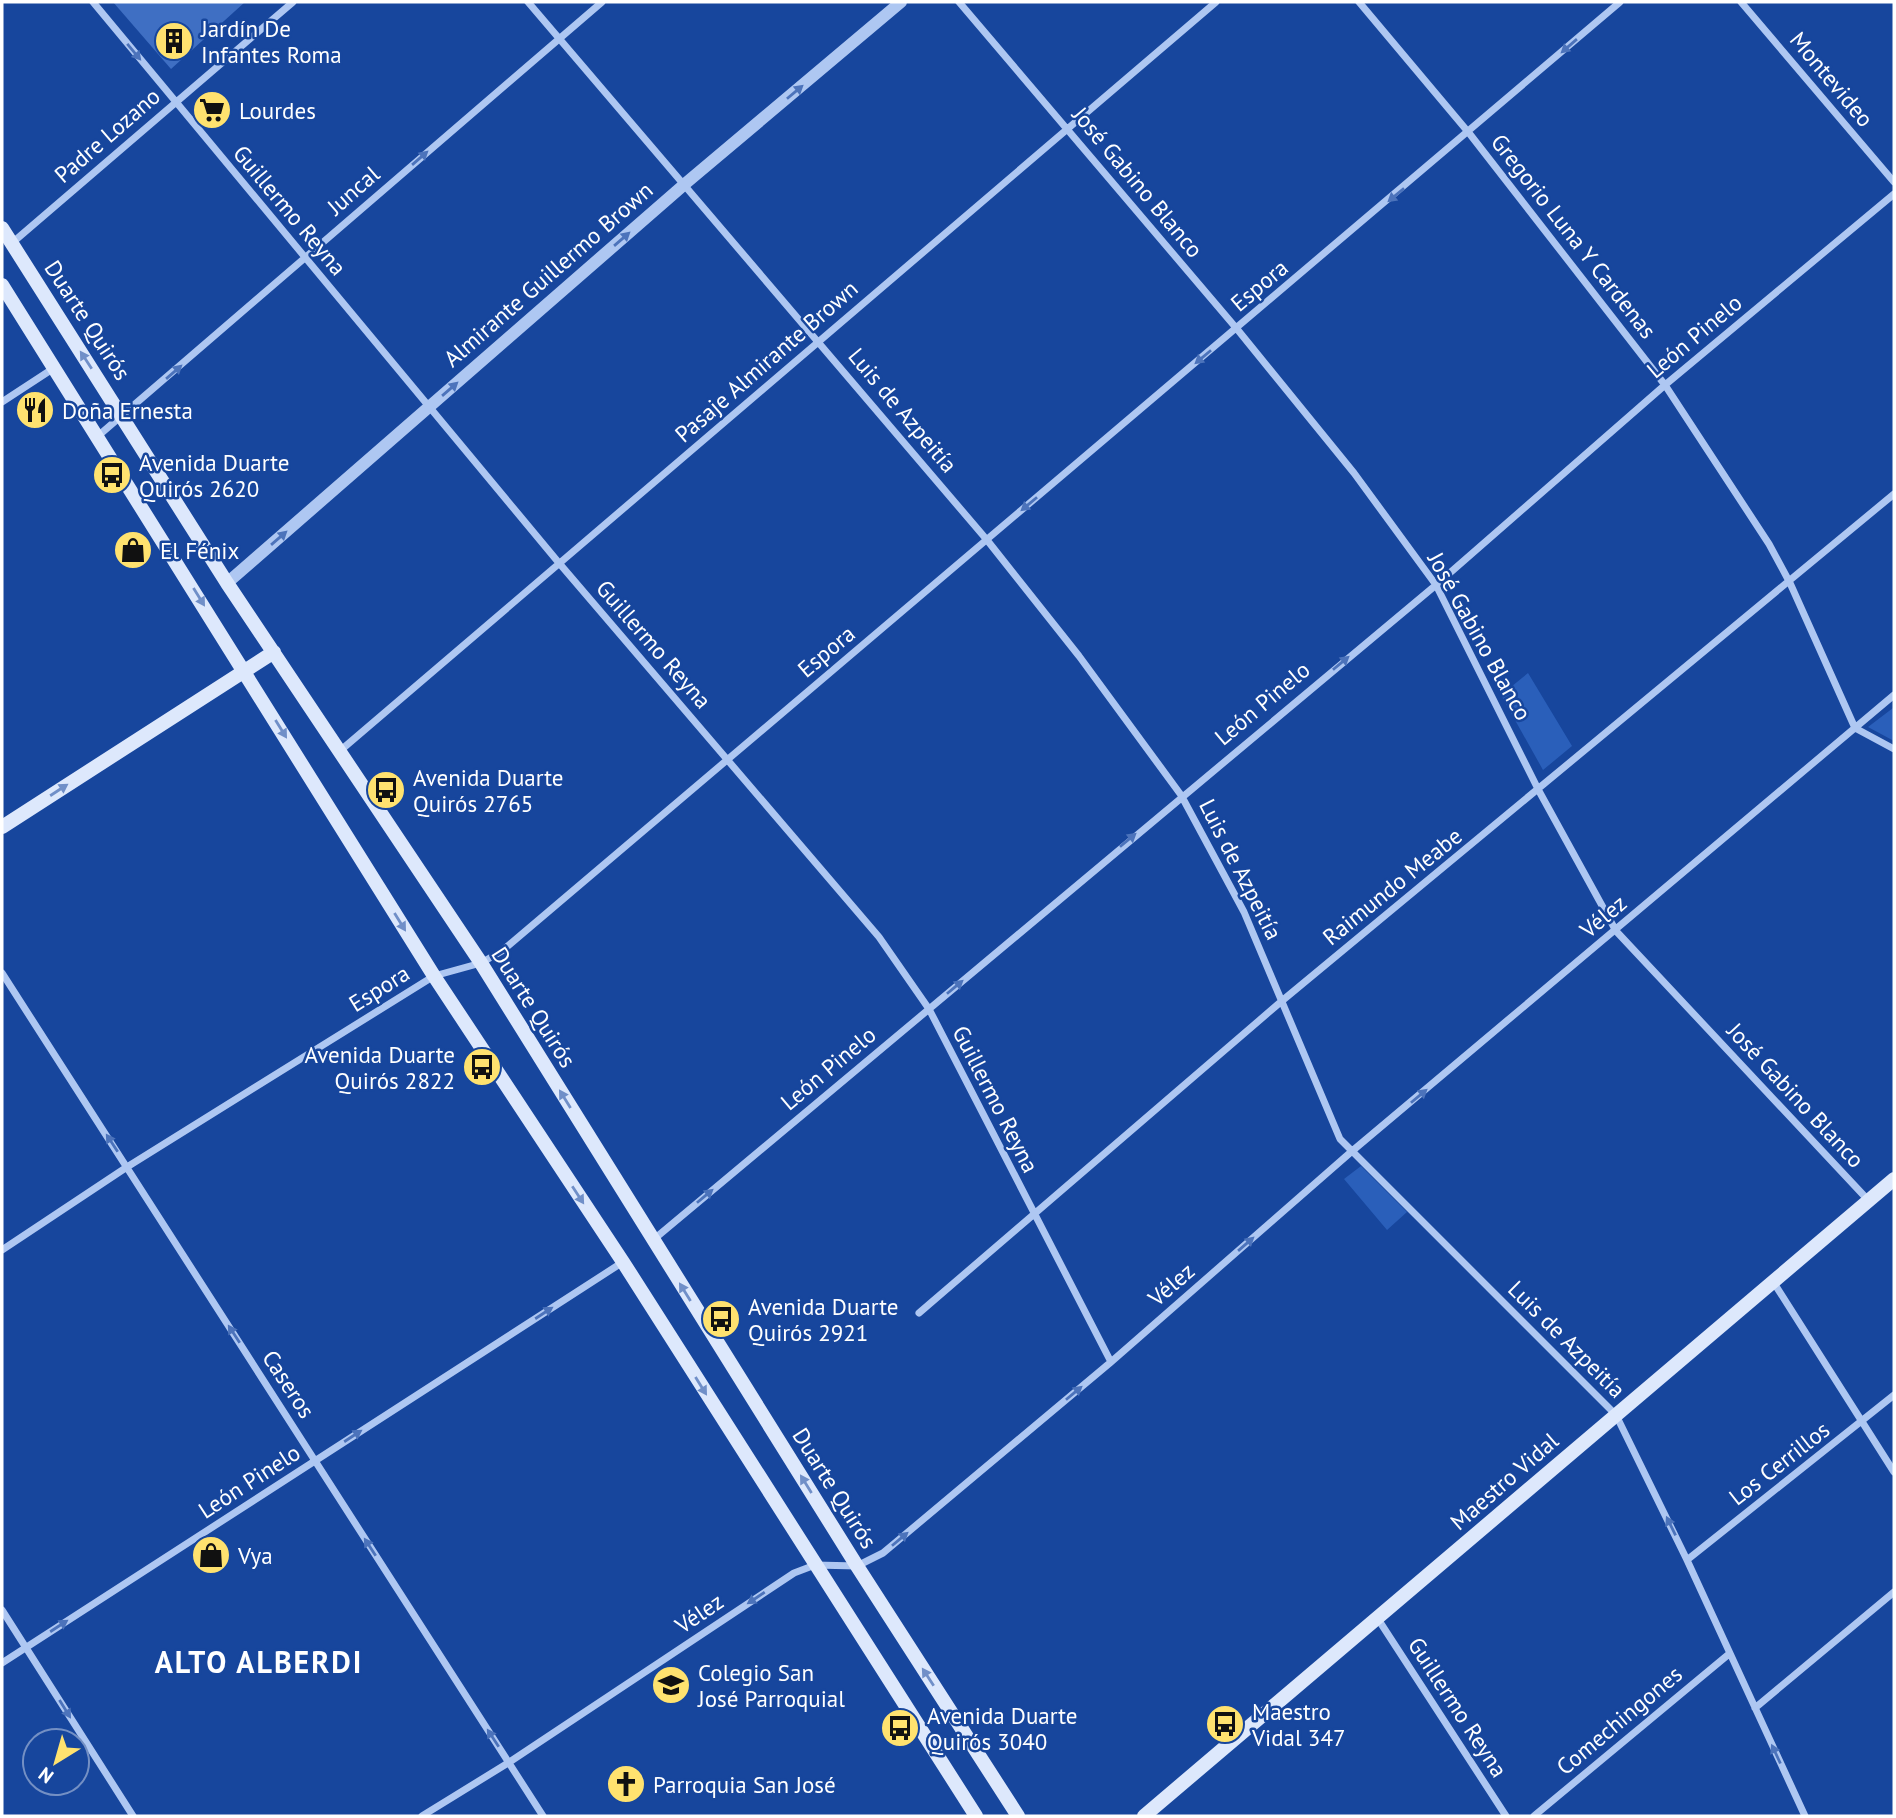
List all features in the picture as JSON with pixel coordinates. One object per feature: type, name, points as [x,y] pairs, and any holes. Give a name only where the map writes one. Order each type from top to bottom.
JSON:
[{"type":"main road","name":"Duarte Quirós","points":[[2,229],[227,583],[481,963],[857,1566],[1018,1816]]},
{"type":"main road","points":[[2,285],[434,976],[623,1262],[976,1816]]},
{"type":"main road","points":[[2,827],[274,652]]},
{"type":"main road","name":"Maestro Vidal","points":[[1144,1816],[1894,1179]]},
{"type":"street","name":"Guillermo Reyna","points":[[93,2],[559,563],[850,900],[929,1009],[1111,1363]]},
{"type":"street","name":"Padre Lozano","points":[[11,244],[293,2]]},
{"type":"street","name":"Luis de Azpeitía","points":[[528,2],[686,183],[987,540],[1079,656],[1181,795],[1244,912],[1335,1130],[1351,1152],[1616,1415],[1687,1560],[1805,1816]]},
{"type":"street","name":"Juncal","points":[[98,436],[602,2]]},
{"type":"street","name":"Almirante Guillermo Brown","points":[[227,583],[686,183],[901,2]]},
{"type":"street","name":"José Gabino Blanco","points":[[959,2],[1237,328],[1354,473],[1436,585],[1539,791],[1616,931],[1869,1201]]},
{"type":"street","name":"Pasaje Almirante Brown","points":[[341,750],[1216,2]]},
{"type":"street","name":"Gregorio Luna Y Cardenas","points":[[1359,2],[1469,133],[1665,385],[1751,515],[1790,583],[1855,728]]},
{"type":"street","name":"Espora","points":[[2,1250],[127,1167],[434,976],[481,963],[502,951],[1469,133],[1620,2]]},
{"type":"street","name":"Montevideo","points":[[1741,2],[1894,182]]},
{"type":"street","name":"León Pinelo","points":[[653,1240],[1181,795],[1436,585],[1665,385],[1894,194]]},
{"type":"street","points":[[2,402],[54,367]]},
{"type":"street","name":"Raimundo Meabe","points":[[919,1312],[1283,1000],[1539,791],[1894,494]]},
{"type":"street","name":"Vélez","points":[[422,1816],[509,1763],[794,1573],[815,1565],[857,1566],[883,1553],[1111,1363],[1351,1152],[1894,695]]},
{"type":"street","points":[[1855,728],[1894,750]]},
{"type":"street","name":"Caseros","points":[[2,973],[543,1816]]},
{"type":"street","name":"León Pinelo","points":[[2,1663],[623,1262]]},
{"type":"street","points":[[1774,1283],[1894,1472]]},
{"type":"street","name":"Los Cerrillos","points":[[1687,1560],[1894,1395]]},
{"type":"street","points":[[1755,1708],[1894,1592]]},
{"type":"street","points":[[2,1610],[133,1816]]},
{"type":"street","name":"Guillermo Reyna","points":[[1378,1619],[1506,1816]]},
{"type":"street","name":"Comechingones","points":[[1534,1816],[1729,1654]]},
{"type":"shaded area","points":[[1528,673],[1572,746],[1543,770],[1501,695]]},
{"type":"shaded area","points":[[1893,708],[1894,710],[1894,741],[1868,727]]},
{"type":"shaded area","points":[[1361,1166],[1407,1212],[1387,1230],[1344,1179]]},
{"type":"building","name":"Jardín De Infantes Roma","points":[[113,2],[245,2],[171,69]]},
{"type":"place","name":"Jardín De Infantes Roma","points":[[174,41]]},
{"type":"place","name":"Lourdes","points":[[212,110]]},
{"type":"place","name":"Doña Ernesta","points":[[35,410]]},
{"type":"place","name":"Avenida Duarte Quirós 2620","points":[[112,475]]},
{"type":"place","name":"El Fénix","points":[[133,550]]},
{"type":"place","name":"Avenida Duarte Quirós 2765","points":[[386,790]]},
{"type":"place","name":"Avenida Duarte Quirós 2822","points":[[482,1067]]},
{"type":"place","name":"Avenida Duarte Quirós 2921","points":[[721,1319]]},
{"type":"place","name":"Vya","points":[[211,1555]]},
{"type":"place","name":"Colegio San José Parroquial","points":[[671,1685]]},
{"type":"place","name":"Maestro Vidal 347","points":[[1225,1724]]},
{"type":"place","name":"Avenida Duarte Quirós 3040","points":[[900,1728]]},
{"type":"place","name":"Parroquia San José","points":[[626,1784]]},
{"type":"district","name":"ALTO ALBERDI","points":[[259,1661]]}]
